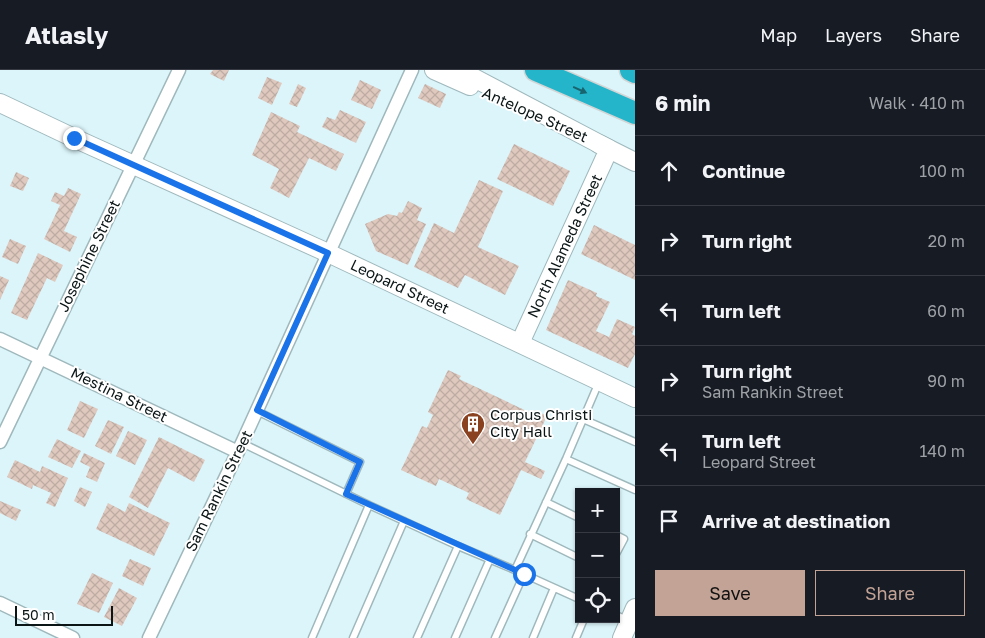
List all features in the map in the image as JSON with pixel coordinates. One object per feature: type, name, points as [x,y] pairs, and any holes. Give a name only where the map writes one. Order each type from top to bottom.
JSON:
[{"type":"highway","points":[[536,70],[635,113]]},
{"type":"highway","points":[[631,70],[635,72]]},
{"type":"main road","name":"Antelope Street","points":[[434,70],[635,162]]},
{"type":"main road","points":[[459,70],[609,149]]},
{"type":"main road","name":"Leopard Street","points":[[0,102],[74,138],[328,253],[635,398]]},
{"type":"main road","name":"North Alameda Street","points":[[520,343],[609,149]]},
{"type":"street","name":"Josephine Street","points":[[0,442],[179,70]]},
{"type":"street","name":"Sam Rankin Street","points":[[149,638],[240,448],[412,70]]},
{"type":"street","name":"Mestina Street","points":[[0,339],[240,448]]},
{"type":"street","points":[[0,604],[73,638]]},
{"type":"lane","points":[[515,570],[566,459],[599,381]]},
{"type":"lane","points":[[257,410],[360,462],[346,494]]},
{"type":"lane","points":[[583,419],[635,442]]},
{"type":"lane","points":[[240,448],[575,597]]},
{"type":"lane","points":[[566,459],[635,490]]},
{"type":"lane","points":[[546,502],[575,516]]},
{"type":"lane","points":[[312,638],[369,505]]},
{"type":"lane","points":[[353,638],[404,521]]},
{"type":"lane","points":[[530,534],[575,556]]},
{"type":"lane","points":[[620,537],[624,539],[620,546]]},
{"type":"lane","points":[[417,638],[458,546]]},
{"type":"lane","points":[[455,638],[490,559]]},
{"type":"lane","points":[[495,638],[524,574]]},
{"type":"lane","points":[[533,638],[554,588]]},
{"type":"lane","points":[[576,638],[582,623]]},
{"type":"building","points":[[213,70],[229,70],[224,81],[210,74]]},
{"type":"building","points":[[267,77],[282,83],[272,105],[258,98]]},
{"type":"building","points":[[360,80],[381,90],[372,109],[351,100]]},
{"type":"building","points":[[298,84],[306,88],[297,107],[289,104]]},
{"type":"building","points":[[425,84],[446,94],[440,108],[418,98]]},
{"type":"building","points":[[340,110],[366,122],[356,143],[322,127],[327,117],[335,120]]},
{"type":"building","points":[[271,112],[300,126],[297,132],[344,154],[336,171],[309,158],[289,198],[270,188],[279,169],[252,155]]},
{"type":"building","points":[[514,144],[570,171],[553,206],[497,179]]},
{"type":"building","points":[[16,172],[29,178],[23,191],[10,186]]},
{"type":"building","points":[[479,180],[503,191],[478,247],[519,266],[505,295],[465,275],[458,288],[414,267],[434,223],[454,233]]},
{"type":"building","points":[[68,188],[81,194],[64,231],[77,237],[70,252],[44,239],[60,205],[51,201],[55,192],[64,196]]},
{"type":"building","points":[[408,201],[422,208],[417,220],[426,224],[408,265],[376,251],[365,224],[388,214],[397,216],[399,212],[402,213]]},
{"type":"building","points":[[594,225],[635,245],[635,280],[581,254]]},
{"type":"building","points":[[10,239],[26,246],[18,264],[2,257]]},
{"type":"building","points":[[38,253],[63,265],[55,282],[47,278],[27,320],[11,313]]},
{"type":"building","points":[[0,276],[9,280],[0,300]]},
{"type":"building","points":[[568,280],[597,293],[596,296],[610,302],[596,331],[609,337],[617,319],[635,327],[632,334],[635,336],[635,354],[628,368],[546,330]]},
{"type":"building","name":"Corpus Christi City Hall","points":[[448,370],[461,376],[459,379],[533,414],[535,410],[547,416],[525,462],[545,471],[541,479],[521,470],[500,515],[466,499],[469,493],[439,479],[436,486],[401,470],[422,426],[427,428],[433,415],[428,412]]},
{"type":"building","points":[[80,401],[98,409],[84,438],[67,430]]},
{"type":"building","points":[[108,420],[124,427],[111,454],[95,446]]},
{"type":"building","points":[[128,431],[147,440],[135,465],[116,456]]},
{"type":"building","points":[[159,437],[205,460],[194,482],[168,468],[148,508],[129,497]]},
{"type":"building","points":[[57,439],[81,451],[72,468],[48,457]]},
{"type":"building","points":[[84,453],[105,463],[97,482],[86,477],[90,467],[80,462]]},
{"type":"building","points":[[15,460],[40,472],[42,466],[68,478],[55,507],[46,503],[51,493],[33,485],[32,489],[7,477]]},
{"type":"building","points":[[80,487],[92,492],[85,507],[74,501]]},
{"type":"building","points":[[0,501],[21,510],[16,521],[0,513]]},
{"type":"building","points":[[108,503],[125,512],[129,503],[170,523],[154,556],[96,529]]},
{"type":"building","points":[[130,559],[151,568],[143,586],[122,576]]},
{"type":"building","points":[[92,573],[113,583],[99,613],[77,604]]},
{"type":"building","points":[[119,588],[137,598],[122,626],[104,617]]},
{"type":"place","name":"Corpus Christi City Hall","points":[[473,445]]},
{"type":"route","points":[[74,138],[328,253],[257,410],[360,462],[346,494],[458,546],[524,574]]}]
